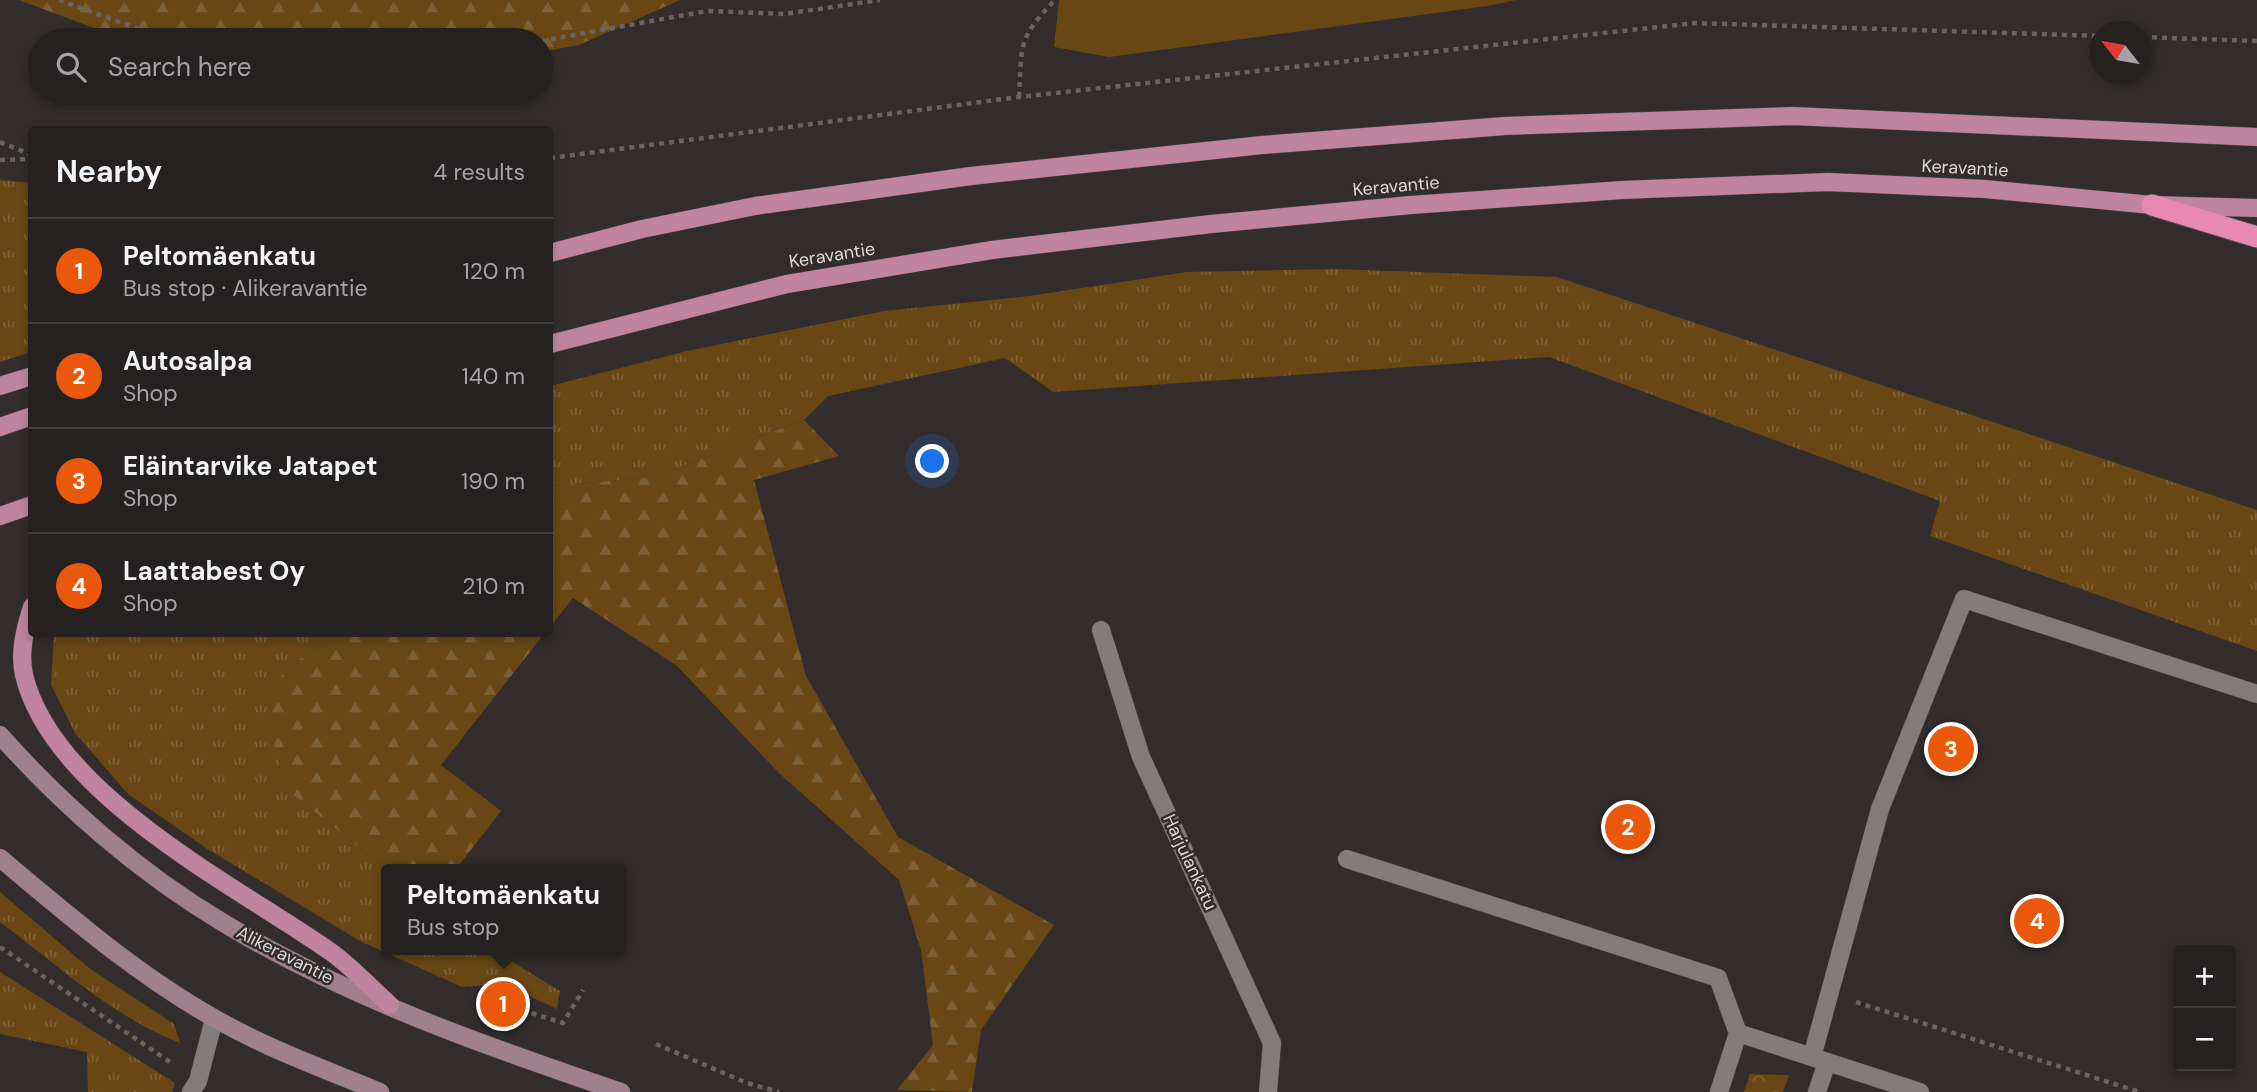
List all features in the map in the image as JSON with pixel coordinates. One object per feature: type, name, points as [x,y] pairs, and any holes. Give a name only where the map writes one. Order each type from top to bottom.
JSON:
[{"type":"highway","points":[[2152,205],[2257,237]]},
{"type":"main road","points":[[553,253],[642,229],[755,206],[971,176],[1262,145],[1505,125],[1793,116],[2257,137]]},
{"type":"main road","name":"Keravantie","points":[[553,343],[787,284],[992,250],[1211,224],[1411,205],[1622,190],[1828,182],[1985,189],[2152,205],[2257,208]]},
{"type":"main road","points":[[0,386],[28,377]]},
{"type":"main road","points":[[0,427],[28,417]]},
{"type":"main road","points":[[0,516],[28,506]]},
{"type":"main road","points":[[28,625],[22,652],[24,676],[39,711],[58,742],[83,770],[153,834],[194,865],[333,953],[390,1005]]},
{"type":"street","points":[[1817,1092],[1829,994],[1880,809],[1964,599],[2257,694]]},
{"type":"street","name":"Harjulankatu","points":[[1101,630],[1141,757],[1272,1043],[1268,1092]]},
{"type":"street","name":"Alikeravantie","points":[[0,735],[75,810],[140,865],[211,915],[318,973],[390,1005],[508,1054],[621,1092]]},
{"type":"street","points":[[0,858],[97,939],[214,1018],[298,1058],[380,1092]]},
{"type":"street","points":[[1347,859],[1718,978],[1738,1033],[1719,1092]]},
{"type":"street","points":[[194,1086],[214,1018]]},
{"type":"street","points":[[1738,1033],[1920,1092]]},
{"type":"path","points":[[59,0],[136,28]]},
{"type":"path","points":[[553,39],[707,11],[785,14],[880,0]]},
{"type":"path","points":[[1019,97],[1022,43],[1030,26],[1055,0]]},
{"type":"path","points":[[553,158],[1019,97],[1695,23],[2089,36]]},
{"type":"path","points":[[2152,37],[2257,41]]},
{"type":"path","points":[[0,142],[28,155]]},
{"type":"path","points":[[0,160],[28,157]]},
{"type":"path","points":[[0,947],[194,1086]]},
{"type":"path","points":[[503,1004],[563,1023],[583,990]]},
{"type":"path","points":[[1829,994],[2140,1092]]},
{"type":"path","points":[[656,1044],[747,1083],[779,1092]]},
{"type":"path","points":[[745,1092],[747,1083]]},
{"type":"green space","points":[[19,0],[680,0],[579,45],[553,50],[553,28],[94,28]]},
{"type":"green space","points":[[1059,0],[1516,0],[1109,57],[1054,47]]},
{"type":"green space","points":[[0,180],[28,183],[28,353],[0,362]]},
{"type":"green space","points":[[1335,269],[1557,277],[2257,510],[2257,651],[1930,536],[1940,501],[1549,357],[1053,392],[1005,358],[828,396],[804,420],[653,477],[553,486],[553,385],[687,351],[884,311],[1029,296],[1187,272]]},
{"type":"green space","points":[[804,420],[839,456],[754,480],[806,676],[898,837],[1054,925],[981,1030],[972,1092],[897,1090],[933,1045],[921,950],[899,880],[779,773],[676,665],[573,598],[553,623],[553,486],[653,477]]},
{"type":"green space","points":[[54,637],[329,637],[283,672],[291,793],[381,865],[381,950],[360,941],[209,850],[128,794],[75,733],[51,685]]},
{"type":"green space","points":[[329,637],[542,637],[441,765],[501,811],[460,864],[381,865],[291,793],[264,716],[283,672]]},
{"type":"green space","points":[[0,892],[89,968],[174,1024],[180,1043],[109,1005],[0,922]]},
{"type":"green space","points":[[391,955],[501,955],[560,991],[557,1009],[504,984],[462,987]]},
{"type":"green space","points":[[0,972],[175,1083],[172,1092],[88,1092],[87,1052],[0,1034]]},
{"type":"green space","points":[[1750,1074],[1789,1075],[1783,1092],[1744,1092]]},
{"type":"place","name":"Eläintarvike Jatapet","points":[[1951,749]]},
{"type":"place","name":"Autosalpa","points":[[1628,827]]},
{"type":"place","name":"Laattabest Oy","points":[[2037,921]]},
{"type":"place","name":"Peltomäenkatu","points":[[503,1004]]}]
